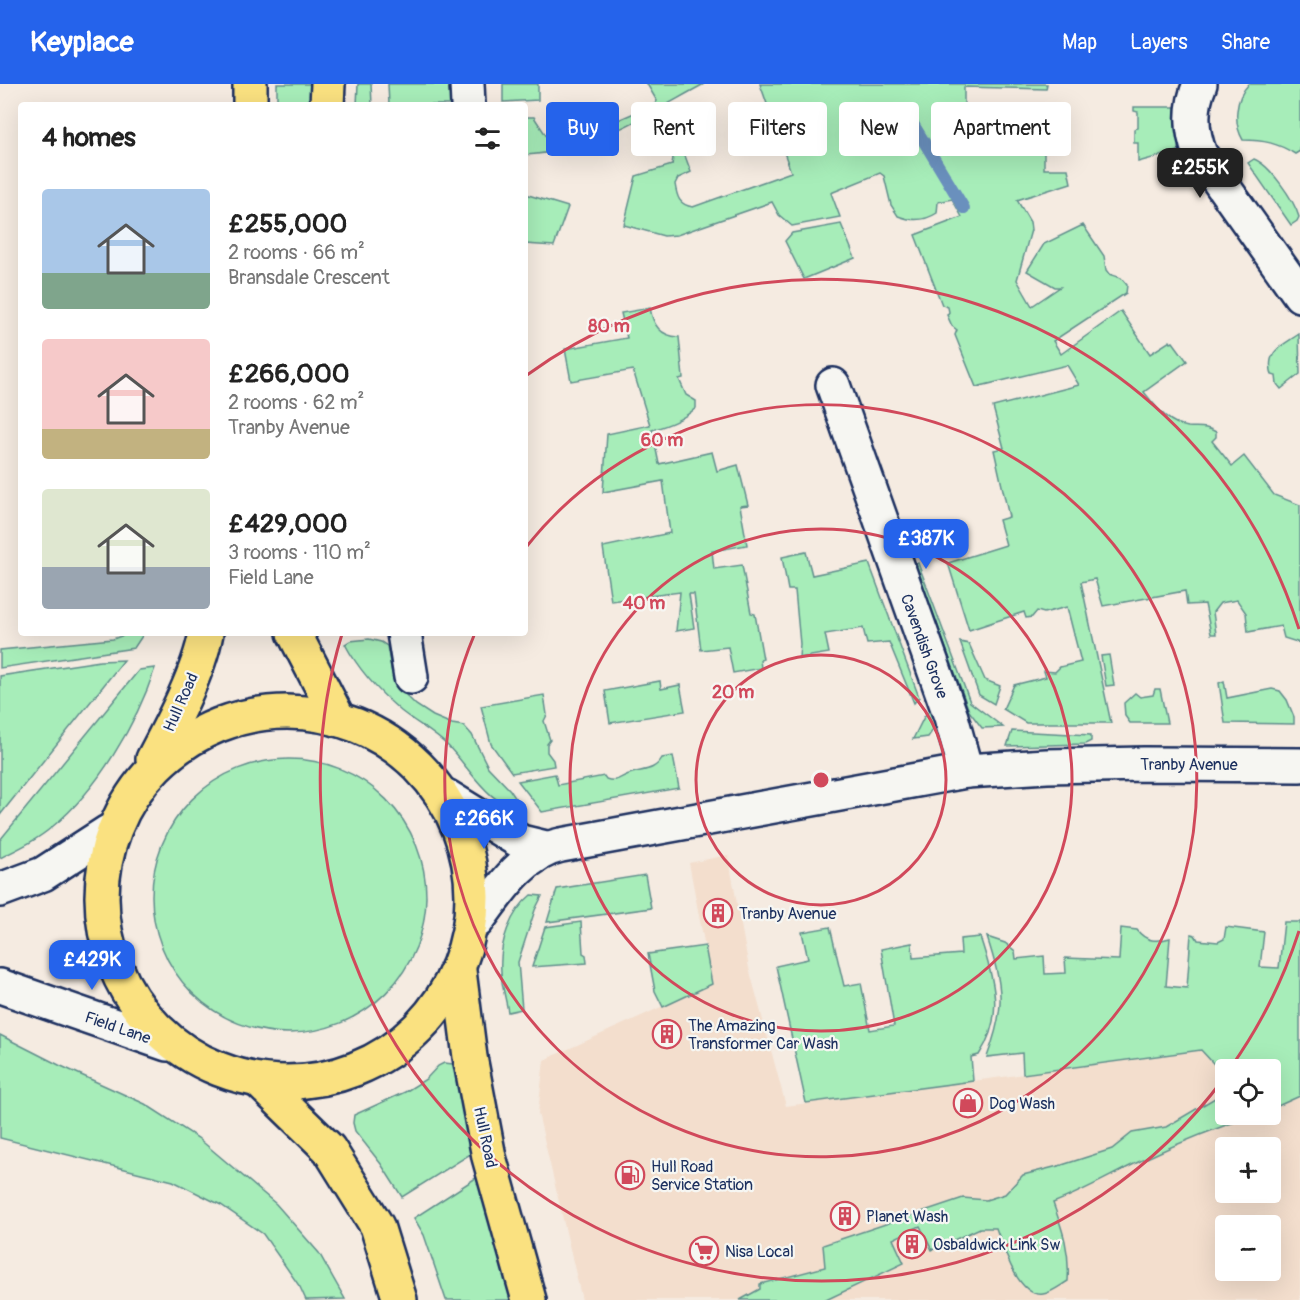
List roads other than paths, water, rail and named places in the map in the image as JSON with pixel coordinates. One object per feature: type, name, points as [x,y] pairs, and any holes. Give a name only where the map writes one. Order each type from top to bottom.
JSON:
[{"type":"main road","points":[[250,84],[250,102]]},
{"type":"main road","points":[[327,102],[328,84]]},
{"type":"main road","name":"Hull Road","points":[[149,769],[173,721],[204,646],[206,636]]},
{"type":"main road","points":[[296,636],[339,720]]},
{"type":"main road","points":[[287,711],[339,720],[383,741],[446,796],[460,825],[470,856],[477,921],[459,971],[426,1017],[379,1058],[322,1080],[261,1083],[212,1070],[167,1044],[133,996],[111,942],[105,885],[108,832],[125,798],[149,769],[189,737],[237,717],[287,711]]},
{"type":"main road","name":"Hull Road","points":[[459,971],[471,1057],[489,1157],[530,1300]]},
{"type":"main road","points":[[261,1083],[329,1149],[377,1226],[400,1300]]},
{"type":"street","points":[[467,84],[468,102]]},
{"type":"street","points":[[1200,84],[1195,95],[1192,125],[1200,154],[1300,295]]},
{"type":"street","name":"Cavendish Grove","points":[[833,385],[951,717],[966,771]]},
{"type":"street","points":[[404,636],[411,677]]},
{"type":"street","name":"Tranby Avenue","points":[[446,796],[521,842],[546,848],[966,771],[1133,764],[1300,765]]},
{"type":"street","points":[[0,890],[43,874],[108,832]]},
{"type":"street","name":"Tranby Avenue","points":[[477,921],[514,874],[546,848]]},
{"type":"street","name":"Field Lane","points":[[0,986],[167,1044]]},
{"type":"waterway","points":[[919,134],[964,208]]},
{"type":"place","name":"Tranby Avenue","points":[[718,913]]},
{"type":"place","name":"The Amazing Transformer Car Wash","points":[[667,1034]]},
{"type":"place","name":"Dog Wash","points":[[968,1103]]},
{"type":"place","name":"Hull Road Service Station","points":[[630,1175]]},
{"type":"place","name":"Planet Wash","points":[[845,1216]]},
{"type":"place","name":"Osbaldwick Link Sw","points":[[912,1244]]},
{"type":"place","name":"Nisa Local","points":[[704,1251]]}]
